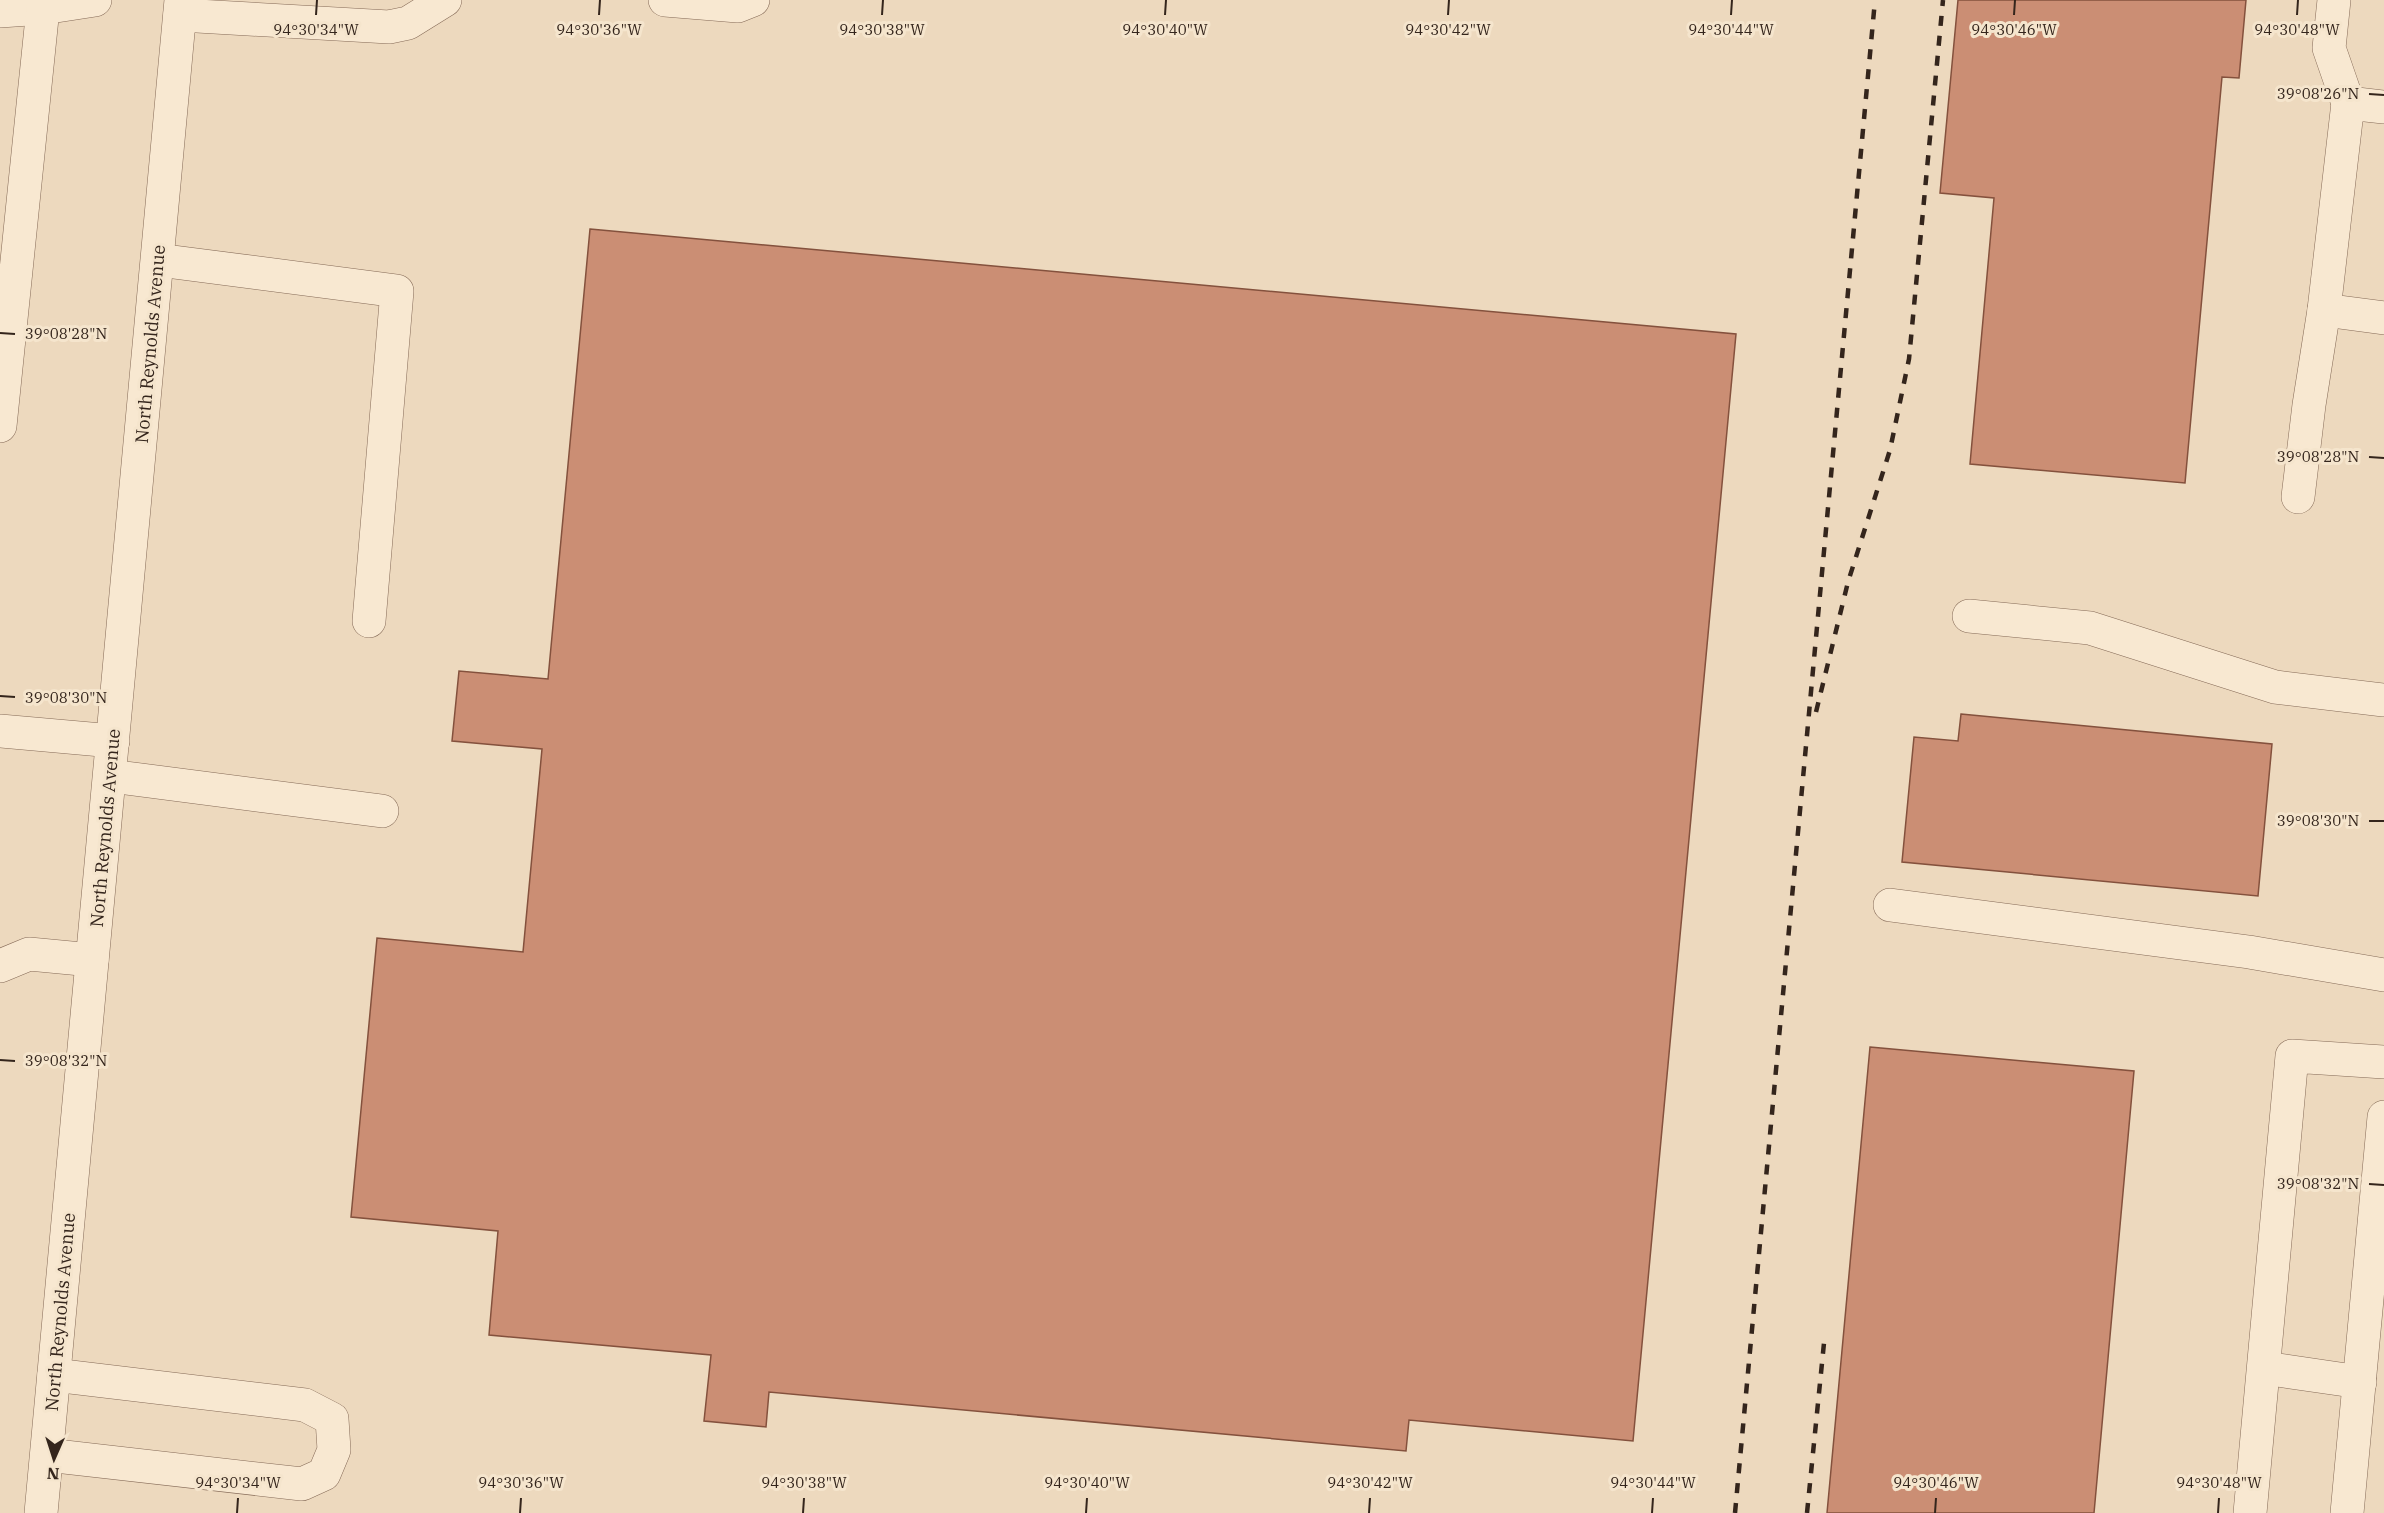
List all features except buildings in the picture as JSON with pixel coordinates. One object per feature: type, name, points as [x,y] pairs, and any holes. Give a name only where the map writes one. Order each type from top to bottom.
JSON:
[{"type":"street","points":[[0,11],[44,8],[95,0]]},
{"type":"street","points":[[180,8],[389,27],[408,23],[445,0]]},
{"type":"street","points":[[664,0],[738,6],[753,0]]},
{"type":"street","points":[[2298,497],[2324,310],[2348,103],[2329,48],[2334,0]]},
{"type":"street","points":[[0,426],[44,8]]},
{"type":"street","name":"North Reynolds Avenue","points":[[41,1513],[180,8]]},
{"type":"street","points":[[2348,103],[2384,107]]},
{"type":"street","points":[[158,260],[398,291],[369,621]]},
{"type":"street","points":[[2324,310],[2384,318]]},
{"type":"street","points":[[1969,616],[2090,628],[2275,687],[2384,700]]},
{"type":"street","points":[[0,730],[113,741]]},
{"type":"street","points":[[110,776],[382,811]]},
{"type":"street","points":[[1890,905],[2249,952],[2384,975]]},
{"type":"street","points":[[0,966],[29,954],[92,960]]},
{"type":"street","points":[[2250,1513],[2292,1056],[2384,1062]]},
{"type":"street","points":[[2347,1513],[2384,1117]]},
{"type":"street","points":[[2264,1368],[2360,1382]]},
{"type":"street","points":[[47,1455],[302,1484],[324,1474],[334,1450],[332,1419],[305,1405],[54,1375]]},
{"type":"railway","points":[[1735,1513],[1875,0]]},
{"type":"railway","points":[[1816,712],[1848,582],[1890,450],[1909,359],[1943,0]]},
{"type":"railway","points":[[1807,1513],[1824,1343]]}]
